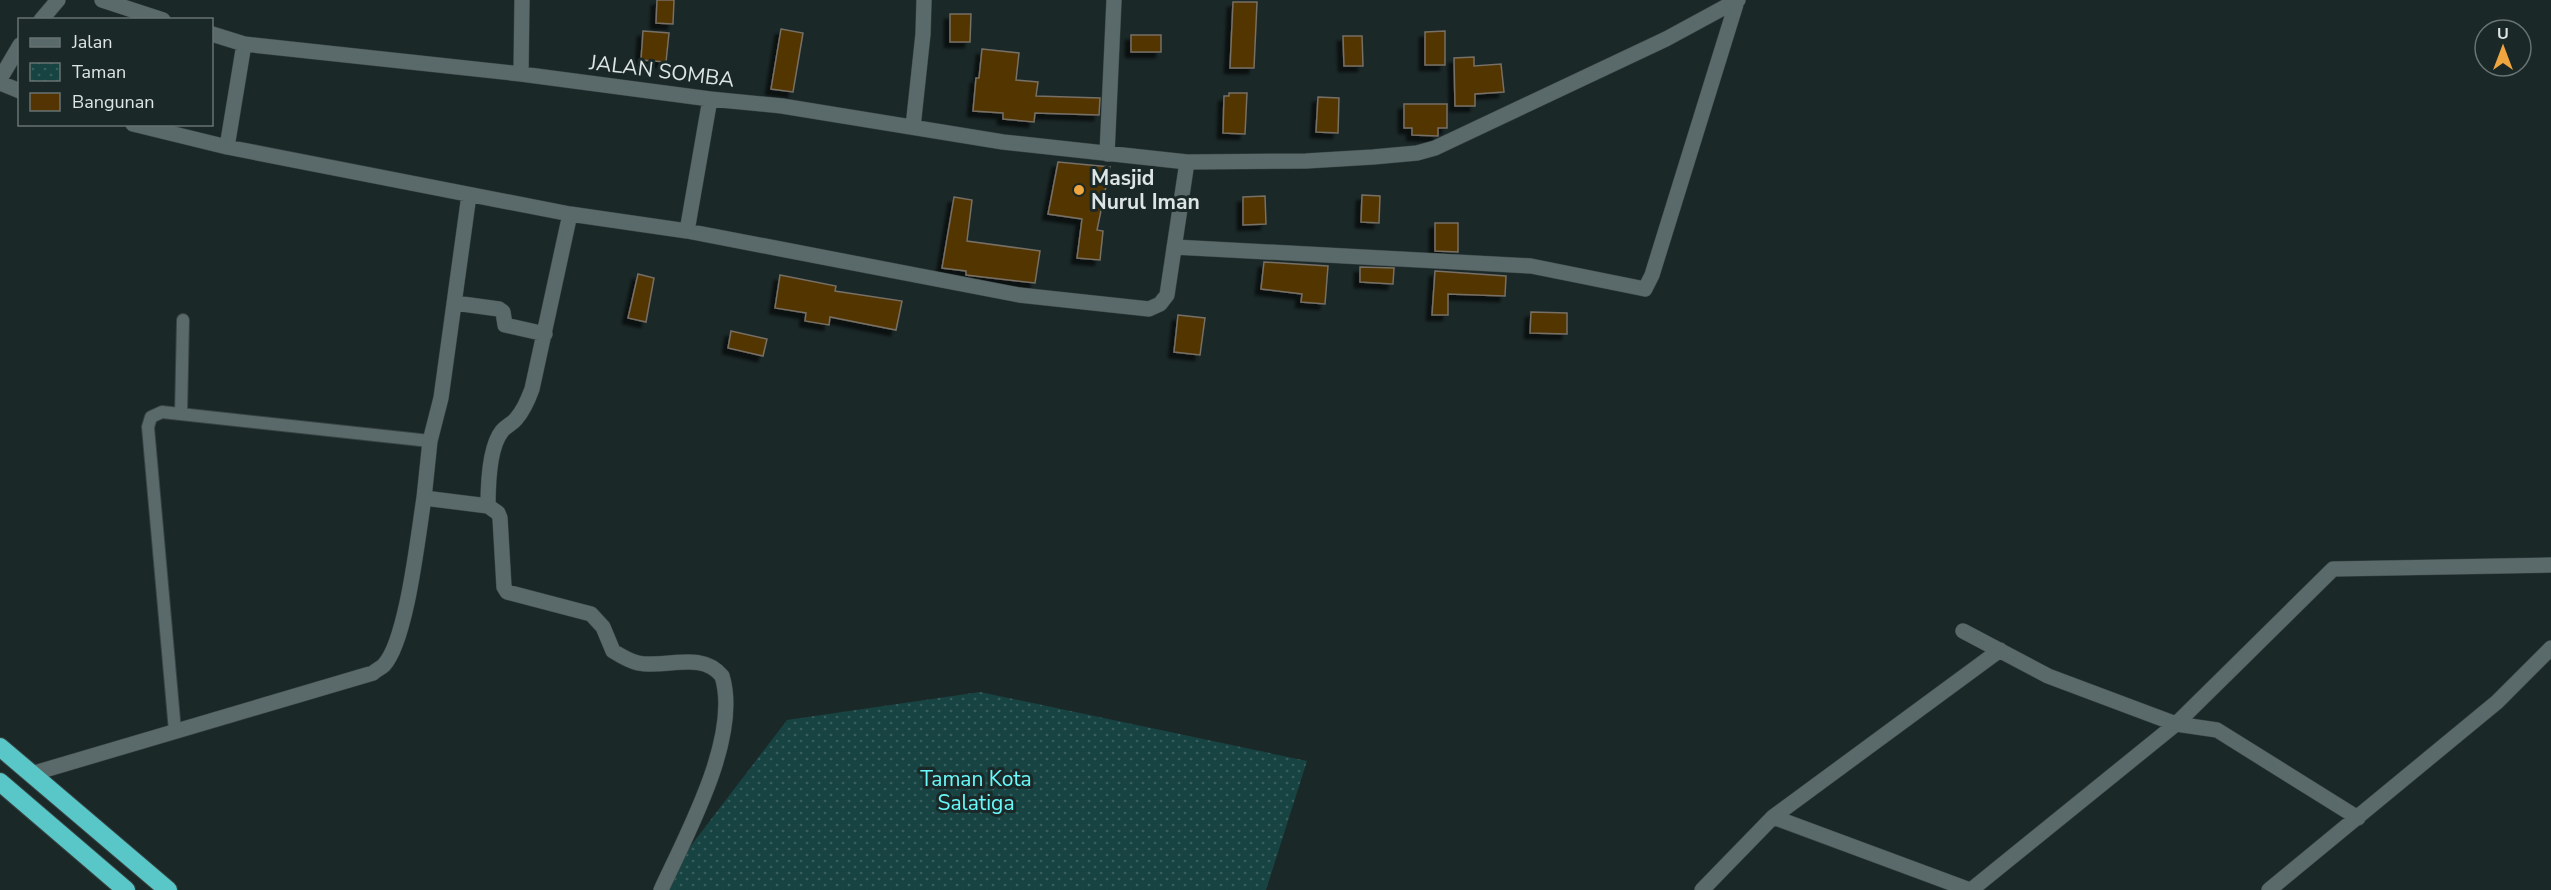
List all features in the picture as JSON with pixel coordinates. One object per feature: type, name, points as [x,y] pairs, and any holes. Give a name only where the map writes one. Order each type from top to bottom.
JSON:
[{"type":"highway","points":[[0,747],[168,890]]},
{"type":"highway","points":[[0,782],[126,890]]},
{"type":"street","points":[[42,18],[58,0]]},
{"type":"street","points":[[102,0],[157,18]]},
{"type":"street","points":[[521,74],[522,0]]},
{"type":"street","points":[[913,127],[923,34],[924,0]]},
{"type":"street","points":[[1107,154],[1114,0]]},
{"type":"street","points":[[1174,247],[1532,266],[1645,289],[1653,275],[1738,0]]},
{"type":"street","name":"JALAN SOMBA","points":[[213,34],[244,44],[521,74],[710,99],[782,106],[1003,142],[1187,162],[1306,161],[1426,151],[1666,39],[1738,0]]},
{"type":"street","points":[[227,147],[244,44]]},
{"type":"street","points":[[18,49],[0,81],[18,90]]},
{"type":"street","points":[[687,231],[710,99]]},
{"type":"street","points":[[141,126],[227,147],[570,214],[687,231],[1019,295],[1149,309],[1160,304],[1167,295],[1187,162]]},
{"type":"street","points":[[31,774],[373,673],[384,665],[393,650],[403,622],[424,498],[430,441],[441,398],[469,195]]},
{"type":"street","points":[[488,506],[488,483],[496,442],[500,433],[516,420],[526,404],[545,334],[570,214]]},
{"type":"street","points":[[455,303],[499,309],[505,325],[545,334]]},
{"type":"street","points":[[424,498],[488,506],[498,513],[504,587],[507,592],[591,614],[603,627],[613,651],[637,663],[708,664],[722,676],[726,708],[720,748],[704,797],[661,890]]},
{"type":"street","points":[[1773,817],[1970,890],[2176,724],[2333,569],[2551,565]]},
{"type":"street","points":[[1963,631],[2048,676],[2176,724],[2217,730],[2358,818]]},
{"type":"street","points":[[2269,890],[2497,702],[2551,648]]},
{"type":"street","points":[[1701,890],[1773,817],[2000,650]]},
{"type":"lane","points":[[181,414],[183,320]]},
{"type":"lane","points":[[175,731],[148,427],[151,417],[162,412],[430,441]]},
{"type":"green space","name":"Taman Kota Salatiga","points":[[980,692],[1307,761],[1266,890],[657,890],[787,720]]},
{"type":"building","points":[[657,0],[674,0],[673,24],[656,23]]},
{"type":"building","points":[[1233,2],[1257,2],[1254,68],[1230,68]]},
{"type":"building","points":[[950,14],[971,14],[970,42],[950,42]]},
{"type":"building","points":[[781,29],[803,33],[793,92],[771,89]]},
{"type":"building","points":[[643,31],[669,33],[666,62],[641,60]]},
{"type":"building","points":[[1445,31],[1445,65],[1425,65],[1425,32]]},
{"type":"building","points":[[1131,35],[1161,35],[1161,52],[1131,52]]},
{"type":"building","points":[[1343,36],[1362,36],[1363,66],[1344,66]]},
{"type":"building","points":[[982,49],[1019,53],[1016,80],[1038,82],[1036,96],[1100,98],[1099,115],[1035,113],[1034,122],[1003,119],[1003,113],[973,111]]},
{"type":"building","points":[[1474,57],[1474,66],[1501,64],[1504,92],[1475,94],[1475,106],[1455,106],[1454,58]]},
{"type":"building","points":[[1229,93],[1247,93],[1245,134],[1223,133],[1224,96],[1229,96]]},
{"type":"building","points":[[1318,97],[1339,98],[1338,133],[1316,132]]},
{"type":"building","points":[[1404,104],[1447,104],[1447,128],[1438,128],[1438,136],[1412,135],[1412,128],[1404,128]]},
{"type":"building","name":"Masjid Nurul Iman","points":[[1058,162],[1110,167],[1097,230],[1103,231],[1100,260],[1077,258],[1082,219],[1048,214]]},
{"type":"building","points":[[1362,195],[1380,196],[1379,223],[1361,222]]},
{"type":"building","points":[[1265,196],[1266,224],[1243,225],[1243,197]]},
{"type":"building","points":[[954,197],[972,200],[967,241],[1040,251],[1035,283],[966,275],[966,271],[942,268]]},
{"type":"building","points":[[1435,223],[1458,223],[1458,252],[1435,251]]},
{"type":"building","points":[[1264,262],[1328,266],[1325,304],[1301,302],[1302,294],[1261,289]]},
{"type":"building","points":[[1360,267],[1394,268],[1393,284],[1360,282]]},
{"type":"building","points":[[1435,271],[1506,276],[1505,296],[1448,294],[1448,315],[1432,315]]},
{"type":"building","points":[[638,274],[654,278],[646,322],[628,318]]},
{"type":"building","points":[[780,275],[836,286],[835,291],[902,301],[896,330],[830,317],[829,325],[805,321],[806,313],[775,308]]},
{"type":"building","points":[[1531,312],[1567,313],[1567,334],[1530,333]]},
{"type":"building","points":[[1178,315],[1205,318],[1200,355],[1174,352]]},
{"type":"building","points":[[731,331],[767,339],[763,356],[728,348]]},
{"type":"place","name":"Masjid Nurul Iman","points":[[1079,190]]}]
